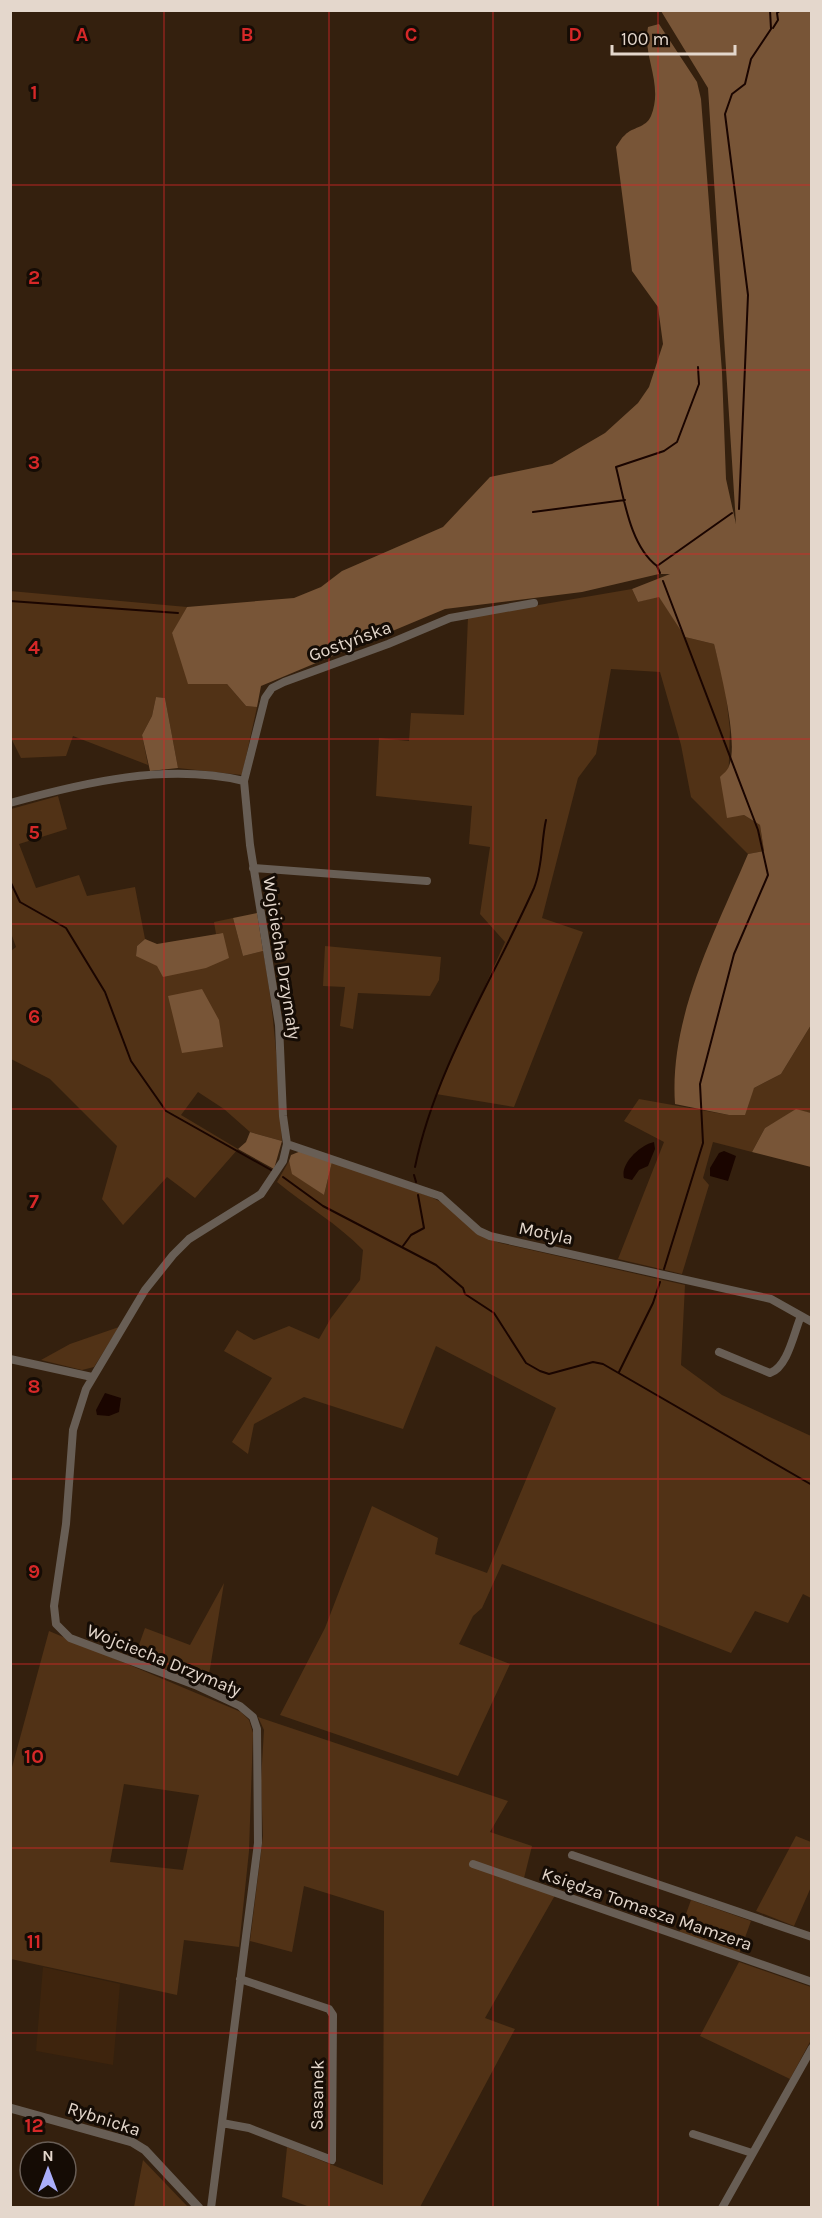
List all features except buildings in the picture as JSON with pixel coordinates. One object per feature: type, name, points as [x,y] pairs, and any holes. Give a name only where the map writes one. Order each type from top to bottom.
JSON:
[{"type":"street","name":"Gostyńska","points":[[244,781],[265,699],[272,688],[450,618],[534,603]]},
{"type":"street","points":[[10,803],[72,786],[137,777],[191,774],[244,781]]},
{"type":"street","name":"Wojciecha Drzymały","points":[[211,2208],[258,1843],[257,1729],[252,1717],[240,1706],[195,1685],[70,1638],[56,1624],[54,1616],[69,1495],[73,1430],[92,1377],[145,1290],[173,1255],[189,1239],[261,1194],[274,1179],[283,1161],[287,1144],[283,1116],[279,1025],[253,868],[244,781]]},
{"type":"street","points":[[253,868],[427,881]]},
{"type":"street","name":"Motyla","points":[[287,1144],[440,1196],[479,1231],[490,1236],[771,1299],[812,1322]]},
{"type":"street","points":[[719,1352],[770,1373],[775,1371],[783,1359],[801,1316]]},
{"type":"street","points":[[10,1359],[92,1377]]},
{"type":"street","points":[[572,1855],[812,1937]]},
{"type":"street","name":"Księdza Tomasza Mamzera","points":[[473,1864],[812,1982]]},
{"type":"street","name":"Sasanek","points":[[222,2123],[258,2131],[332,2160],[333,2015],[329,2009],[240,1979]]},
{"type":"street","points":[[722,2208],[812,2048]]},
{"type":"street","name":"Rybnicka","points":[[10,2109],[132,2142],[145,2150],[199,2208]]},
{"type":"street","points":[[693,2134],[752,2154]]},
{"type":"shaded area","points":[[810,10],[811,15],[811,1025],[781,1074],[754,1088],[745,1115],[729,1115],[675,1104],[675,1071],[679,1039],[697,976],[748,854],[764,851],[760,825],[744,815],[727,818],[720,777],[729,766],[732,741],[728,706],[714,644],[685,637],[659,597],[638,602],[632,589],[670,574],[659,574],[582,592],[445,609],[261,686],[257,707],[246,706],[227,684],[188,684],[172,633],[187,607],[294,598],[321,587],[342,571],[443,527],[490,477],[552,464],[605,433],[638,403],[649,387],[663,344],[658,307],[632,271],[616,147],[624,136],[646,123],[651,116],[655,93],[647,38],[648,27],[659,24],[697,82],[701,99],[722,372],[726,479],[736,524],[708,88],[661,11]]},
{"type":"shaded area","points":[[632,589],[638,602],[659,596],[685,637],[714,644],[725,687],[730,730],[727,817],[744,815],[760,825],[764,851],[748,854],[691,797],[681,745],[660,672],[611,669],[596,754],[578,778],[542,918],[583,932],[514,1107],[436,1094],[505,942],[480,914],[490,847],[469,844],[472,806],[376,796],[379,738],[409,741],[411,713],[464,715],[468,617]]},
{"type":"shaded area","points":[[10,591],[187,607],[172,634],[227,684],[246,706],[257,707],[242,775],[178,768],[165,698],[156,697],[152,716],[142,735],[148,765],[73,736],[66,756],[21,758],[11,738]]},
{"type":"shaded area","points":[[156,697],[165,698],[178,768],[150,771],[142,735],[152,716]]},
{"type":"shaded area","points":[[58,796],[67,829],[19,844],[36,888],[79,875],[87,896],[135,887],[145,939],[137,946],[136,956],[222,933],[216,934],[214,922],[233,918],[243,956],[263,951],[267,975],[276,1046],[282,1141],[250,1132],[224,1109],[198,1092],[181,1115],[238,1149],[195,1198],[167,1177],[123,1225],[102,1199],[117,1146],[50,1079],[11,1059],[11,951],[16,947],[11,933],[11,809]]},
{"type":"shaded area","points":[[257,913],[263,951],[243,956],[233,918]]},
{"type":"shaded area","points":[[223,933],[229,958],[206,968],[163,977],[157,966],[136,956],[137,946],[145,939],[157,944]]},
{"type":"shaded area","points":[[325,946],[441,957],[439,980],[430,996],[358,993],[353,1029],[340,1026],[345,987],[323,986]]},
{"type":"shaded area","points":[[202,989],[219,1020],[223,1047],[182,1053],[168,996]]},
{"type":"shaded area","points":[[811,1025],[811,1113],[796,1110],[765,1128],[752,1152],[713,1142],[703,1178],[709,1185],[682,1274],[618,1259],[664,1142],[624,1121],[639,1099],[729,1115],[754,1088],[781,1074]]},
{"type":"shaded area","points":[[796,1109],[811,1113],[811,1167],[752,1152],[765,1128]]},
{"type":"shaded area","points":[[250,1132],[282,1141],[274,1169],[238,1149],[246,1142]]},
{"type":"shaded area","points":[[654,1142],[655,1149],[648,1166],[639,1170],[632,1180],[624,1178],[625,1167],[632,1156]]},
{"type":"shaded area","points":[[301,1151],[332,1162],[324,1195],[292,1174],[289,1161],[291,1155]]},
{"type":"shaded area","points":[[724,1151],[736,1156],[728,1181],[710,1176],[710,1168],[719,1153]]},
{"type":"shaded area","points":[[289,1161],[293,1174],[324,1195],[332,1162],[431,1197],[451,1207],[477,1234],[500,1243],[685,1285],[681,1365],[722,1395],[811,1436],[811,1598],[803,1594],[788,1623],[755,1611],[731,1653],[502,1564],[482,1608],[473,1616],[459,1644],[510,1664],[458,1776],[280,1715],[325,1628],[372,1506],[438,1538],[435,1554],[487,1573],[556,1408],[436,1346],[403,1429],[304,1397],[254,1424],[248,1454],[232,1442],[272,1378],[224,1351],[237,1330],[254,1340],[289,1326],[319,1339],[331,1318],[360,1280],[363,1250],[332,1223],[277,1182]]},
{"type":"shaded area","points":[[119,1327],[94,1367],[82,1370],[41,1360],[70,1344]]},
{"type":"shaded area","points":[[105,1393],[121,1398],[119,1412],[109,1416],[97,1415],[96,1410]]},
{"type":"shaded area","points":[[224,1583],[207,1687],[135,1656],[145,1628],[190,1645]]},
{"type":"shaded area","points":[[49,1631],[241,1712],[249,1720],[253,1733],[249,1851],[239,1947],[184,1940],[177,1995],[11,1959],[11,1771]],"holes":[[[124,1784],[199,1795],[183,1870],[110,1862]]]},
{"type":"shaded area","points":[[258,1717],[508,1801],[490,1832],[532,1846],[524,1878],[558,1890],[485,2018],[515,2029],[420,2207],[310,2207],[282,2197],[287,2147],[383,2185],[384,1911],[304,1886],[292,1952],[250,1941],[263,1836],[261,1781],[264,1730]]},
{"type":"shaded area","points":[[796,1836],[811,1842],[811,1887],[794,1926],[756,1911]]},
{"type":"shaded area","points":[[691,1900],[751,1921],[739,1954],[679,1933]]},
{"type":"shaded area","points":[[739,1962],[811,1987],[811,2040],[790,2079],[700,2036]]},
{"type":"shaded area","points":[[43,1967],[120,1984],[113,2065],[36,2051]]},
{"type":"shaded area","points":[[143,2160],[188,2207],[134,2207]]},
{"type":"waterway","points":[[739,509],[748,295],[725,114],[732,94],[745,84],[751,59],[771,29],[770,10]]},
{"type":"waterway","points":[[773,28],[778,20],[777,13],[781,10]]},
{"type":"waterway","points":[[657,566],[640,546],[634,534],[616,467],[664,451],[677,442],[699,384],[698,367]]},
{"type":"waterway","points":[[533,512],[625,500]]},
{"type":"waterway","points":[[660,573],[657,566],[732,513]]},
{"type":"waterway","points":[[663,581],[758,830],[768,875],[734,954],[700,1084],[703,1143],[664,1269]]},
{"type":"waterway","points":[[10,601],[178,613]]},
{"type":"waterway","points":[[415,1167],[424,1131],[451,1059],[534,888],[539,871],[546,820]]},
{"type":"waterway","points":[[10,881],[20,902],[66,928],[105,992],[131,1061],[166,1111],[271,1170]]},
{"type":"waterway","points":[[414,1175],[416,1182]]},
{"type":"waterway","points":[[283,1177],[323,1206],[436,1265],[463,1288],[465,1294],[494,1313],[526,1363],[549,1374],[593,1362],[603,1364],[812,1485]]},
{"type":"waterway","points":[[403,1246],[411,1235],[424,1228],[418,1195]]},
{"type":"waterway","points":[[619,1372],[653,1303],[660,1282]]}]
